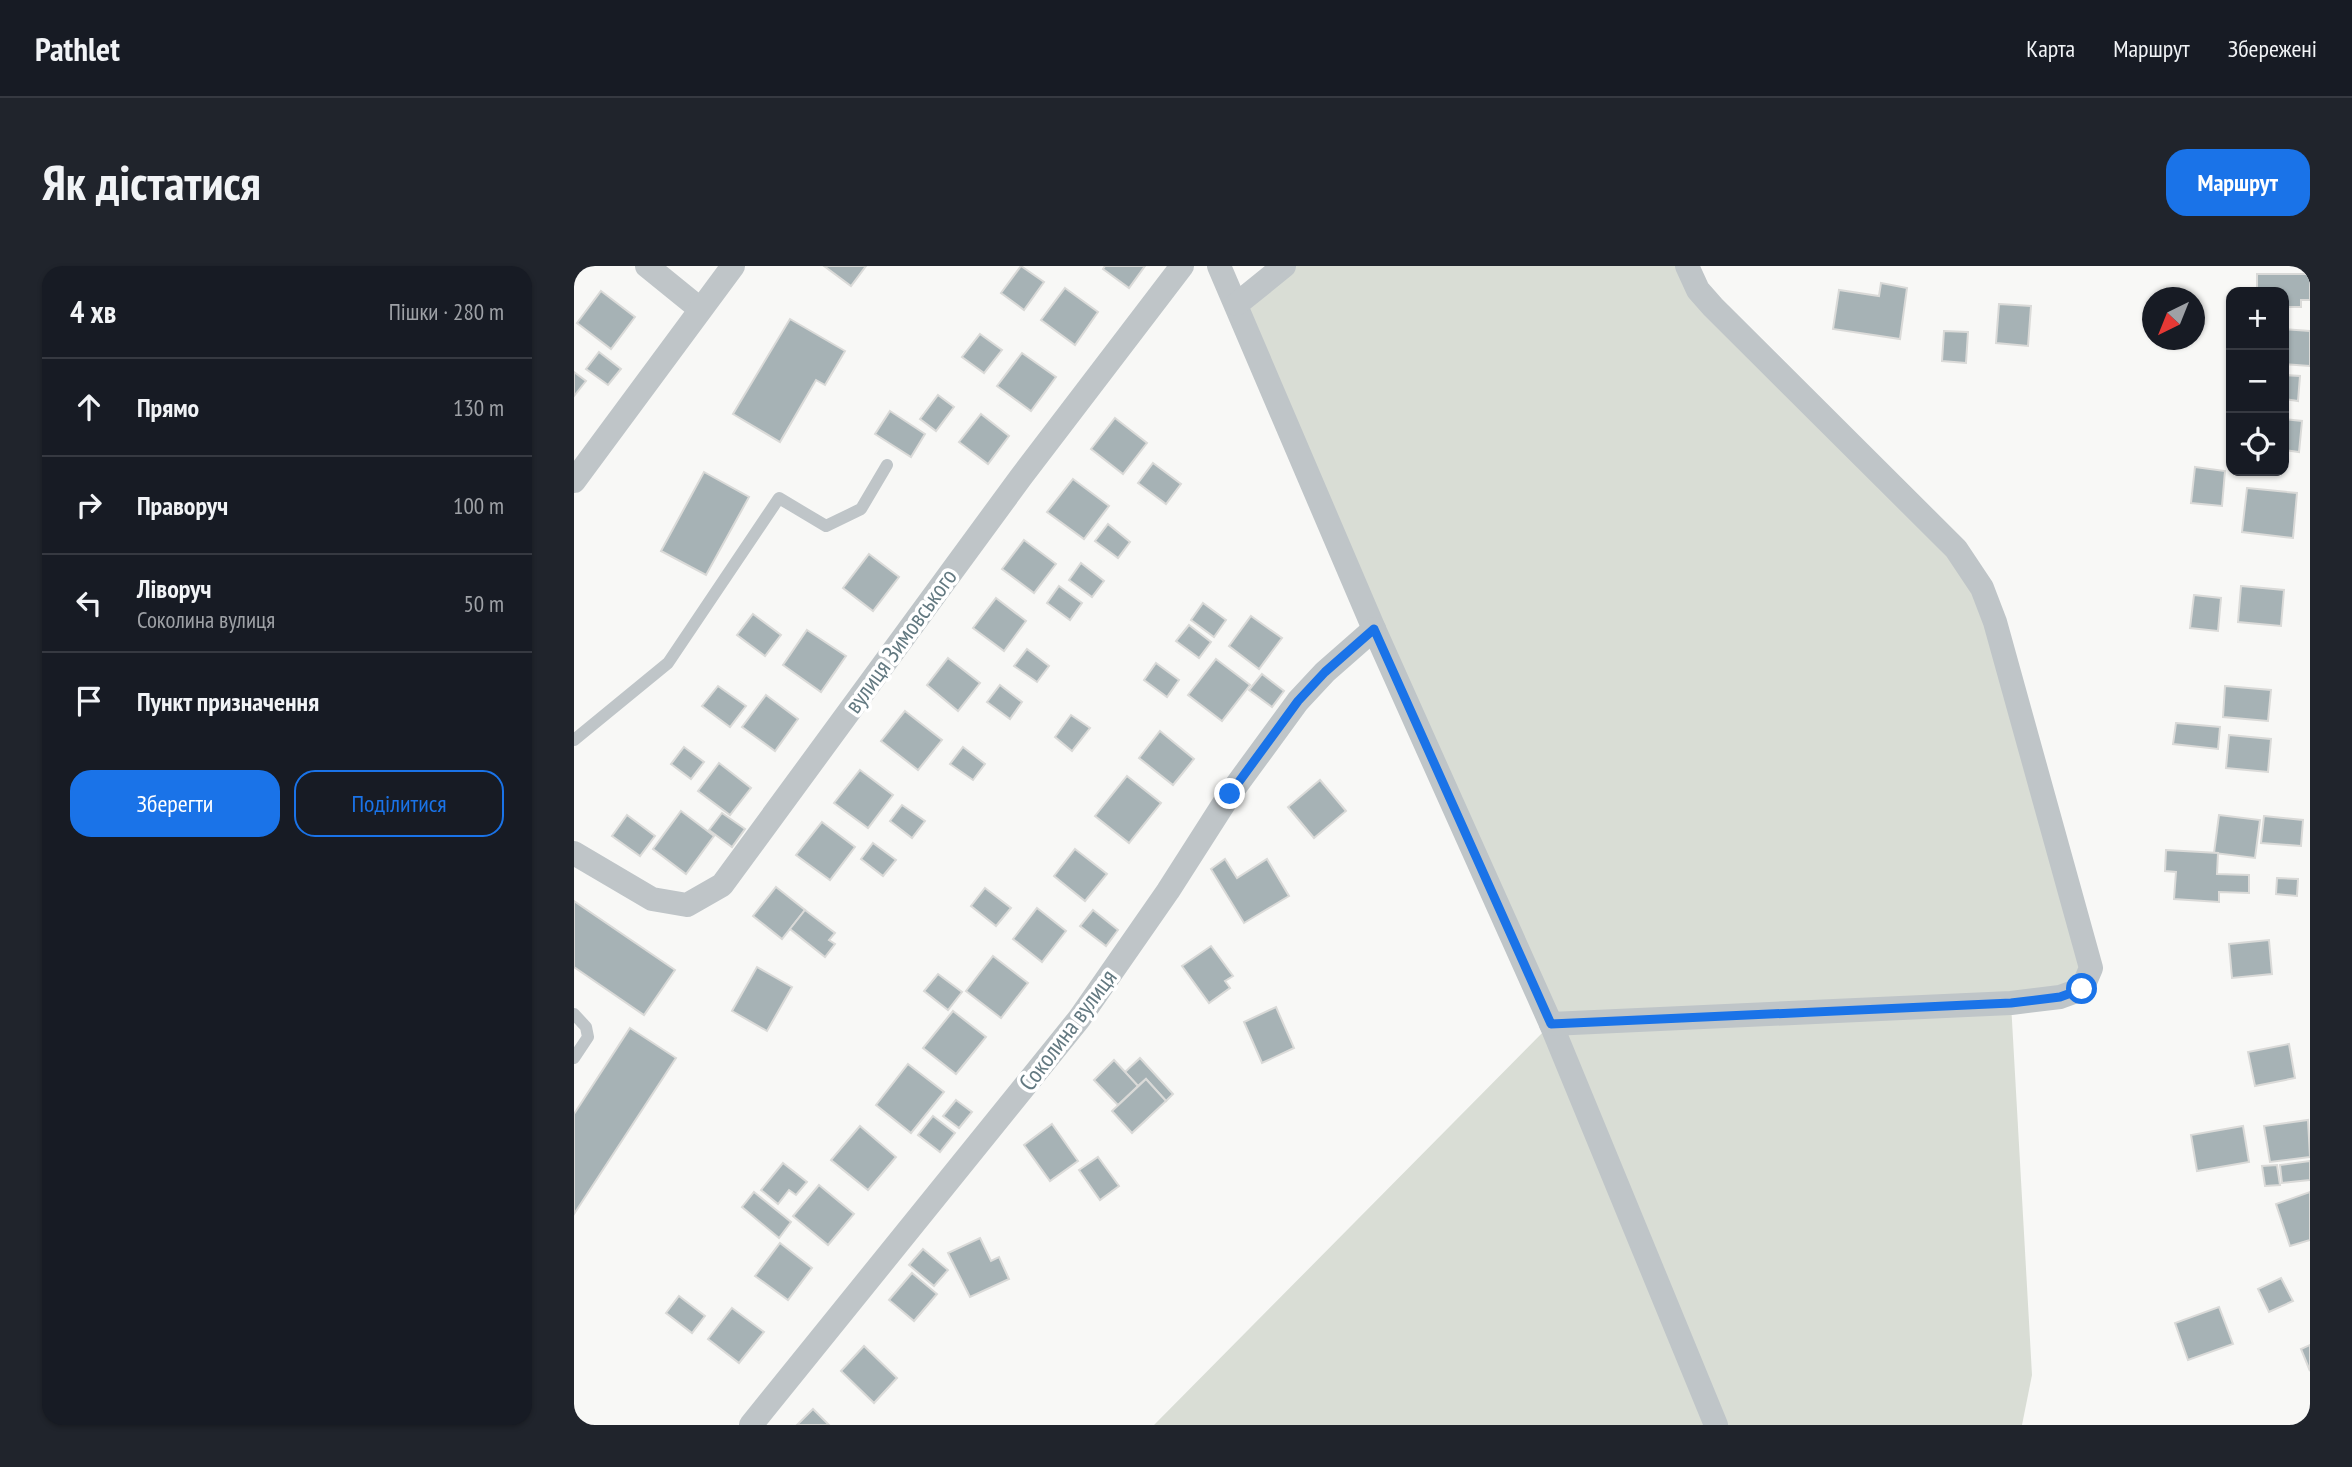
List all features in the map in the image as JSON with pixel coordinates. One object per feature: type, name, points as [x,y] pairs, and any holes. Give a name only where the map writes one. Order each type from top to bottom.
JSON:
[{"type":"street","points":[[647,266],[700,309]]},
{"type":"street","points":[[574,481],[733,266]]},
{"type":"street","name":"вулиця Зимовського","points":[[574,853],[652,899],[687,905],[722,885],[1021,477],[1182,266]]},
{"type":"street","points":[[1219,266],[1374,629],[1551,1024],[1716,1425]]},
{"type":"street","points":[[1237,304],[1284,266]]},
{"type":"street","points":[[1551,1024],[2011,1003],[2060,997],[2082,989],[2091,968],[1995,622],[1982,588],[1956,549],[1713,307],[1698,290],[1687,266]]},
{"type":"street","name":"Соколина вулиця","points":[[751,1425],[1079,1019],[1168,891],[1230,794],[1298,701],[1325,672],[1374,629]]},
{"type":"lane","points":[[574,740],[668,663],[779,498],[826,526],[861,509],[887,465]]},
{"type":"lane","points":[[574,1014],[586,1027],[588,1037],[574,1058]]},
{"type":"shaded area","points":[[1284,266],[1687,266],[1982,588],[2091,968],[2082,989],[2011,1003],[2032,1375],[2022,1425],[1154,1425],[1551,1024],[1237,304]]},
{"type":"building","points":[[824,266],[866,266],[851,286]]},
{"type":"building","points":[[1021,266],[1044,282],[1024,310],[1001,293]]},
{"type":"building","points":[[1105,266],[1145,266],[1129,288],[1103,269]]},
{"type":"building","points":[[2257,274],[2310,274],[2310,300],[2301,300],[2301,307],[2289,307],[2289,287],[2257,287]]},
{"type":"building","points":[[1881,283],[1907,288],[1900,339],[1833,329],[1839,290],[1879,296]]},
{"type":"building","points":[[1065,288],[1098,312],[1075,345],[1041,320]]},
{"type":"building","points":[[601,291],[635,317],[611,349],[577,323]]},
{"type":"building","points":[[1999,304],[2031,306],[2028,346],[1996,343]]},
{"type":"building","points":[[790,319],[845,351],[825,385],[816,380],[780,442],[733,414]]},
{"type":"building","points":[[2289,329],[2310,331],[2310,366],[2289,364]]},
{"type":"building","points":[[1944,331],[1968,332],[1966,363],[1942,361]]},
{"type":"building","points":[[980,334],[1002,350],[984,373],[962,357]]},
{"type":"building","points":[[599,352],[621,369],[608,385],[586,369]]},
{"type":"building","points":[[1022,353],[1056,377],[1031,411],[997,386]]},
{"type":"building","points":[[574,372],[586,381],[574,396]]},
{"type":"building","points":[[2289,375],[2300,376],[2298,401],[2289,400]]},
{"type":"building","points":[[938,395],[954,407],[936,431],[920,419]]},
{"type":"building","points":[[890,411],[925,434],[911,457],[875,434]]},
{"type":"building","points":[[981,414],[1009,436],[988,464],[959,442]]},
{"type":"building","points":[[1115,418],[1147,443],[1123,474],[1091,449]]},
{"type":"building","points":[[2289,420],[2302,421],[2299,452],[2289,451]]},
{"type":"building","points":[[1153,463],[1181,484],[1166,504],[1138,483]]},
{"type":"building","points":[[2195,467],[2225,471],[2222,506],[2191,503]]},
{"type":"building","points":[[704,472],[749,497],[706,575],[661,551]]},
{"type":"building","points":[[1073,479],[1109,506],[1084,539],[1047,512]]},
{"type":"building","points":[[2247,488],[2297,493],[2293,538],[2242,532]]},
{"type":"building","points":[[1108,524],[1130,542],[1118,558],[1095,541]]},
{"type":"building","points":[[1024,540],[1056,564],[1034,593],[1002,569]]},
{"type":"building","points":[[869,554],[899,577],[873,611],[843,588]]},
{"type":"building","points":[[1081,563],[1104,581],[1092,597],[1069,580]]},
{"type":"building","points":[[1059,586],[1082,603],[1070,620],[1047,603]]},
{"type":"building","points":[[2241,586],[2284,590],[2281,626],[2238,622]]},
{"type":"building","points":[[2194,595],[2221,598],[2218,631],[2190,628]]},
{"type":"building","points":[[996,598],[1026,621],[1004,651],[973,628]]},
{"type":"building","points":[[1203,603],[1226,620],[1214,637],[1191,620]]},
{"type":"building","points":[[753,614],[781,635],[765,656],[737,635]]},
{"type":"building","points":[[1251,616],[1282,638],[1259,669],[1229,646]]},
{"type":"building","points":[[1189,625],[1211,642],[1199,658],[1176,641]]},
{"type":"building","points":[[807,630],[846,656],[821,692],[783,665]]},
{"type":"building","points":[[1027,649],[1049,666],[1037,682],[1014,666]]},
{"type":"building","points":[[948,658],[980,683],[958,711],[927,685]]},
{"type":"building","points":[[1216,659],[1250,685],[1222,721],[1188,695]]},
{"type":"building","points":[[1156,663],[1179,680],[1167,697],[1144,680]]},
{"type":"building","points":[[1262,674],[1284,691],[1272,707],[1249,690]]},
{"type":"building","points":[[1000,685],[1022,702],[1010,719],[987,702]]},
{"type":"building","points":[[718,686],[746,706],[730,727],[702,706]]},
{"type":"building","points":[[2225,686],[2271,690],[2268,721],[2223,717]]},
{"type":"building","points":[[766,695],[798,719],[775,751],[742,727]]},
{"type":"building","points":[[905,711],[942,740],[918,770],[881,741]]},
{"type":"building","points":[[1071,715],[1090,728],[1072,751],[1055,737]]},
{"type":"building","points":[[2176,723],[2220,727],[2218,749],[2173,744]]},
{"type":"building","points":[[1160,731],[1194,759],[1173,785],[1139,758]]},
{"type":"building","points":[[2229,735],[2271,739],[2268,772],[2226,768]]},
{"type":"building","points":[[684,747],[704,762],[691,779],[671,764]]},
{"type":"building","points":[[963,747],[985,764],[973,780],[950,764]]},
{"type":"building","points":[[719,763],[751,788],[730,815],[698,791]]},
{"type":"building","points":[[860,770],[893,795],[868,828],[834,803]]},
{"type":"building","points":[[1127,776],[1161,803],[1129,843],[1095,816]]},
{"type":"building","points":[[1320,780],[1346,811],[1314,838],[1288,807]]},
{"type":"building","points":[[902,805],[925,821],[912,838],[890,821]]},
{"type":"building","points":[[681,811],[714,836],[686,874],[653,849]]},
{"type":"building","points":[[722,813],[745,829],[732,847],[709,830]]},
{"type":"building","points":[[627,815],[655,836],[640,856],[612,836]]},
{"type":"building","points":[[2219,815],[2260,820],[2255,858],[2214,853]]},
{"type":"building","points":[[2264,816],[2303,820],[2301,846],[2261,843]]},
{"type":"building","points":[[822,822],[855,847],[830,880],[796,855]]},
{"type":"building","points":[[873,843],[896,860],[883,876],[861,859]]},
{"type":"building","points":[[1075,849],[1107,874],[1085,901],[1054,876]]},
{"type":"building","points":[[2166,850],[2218,853],[2217,874],[2249,875],[2249,893],[2219,892],[2219,902],[2174,899],[2176,872],[2165,871]]},
{"type":"building","points":[[1225,859],[1237,878],[1267,859],[1289,896],[1244,923],[1211,869]]},
{"type":"building","points":[[2277,878],[2298,879],[2297,896],[2276,894]]},
{"type":"building","points":[[776,887],[805,910],[782,939],[753,916]]},
{"type":"building","points":[[985,888],[1011,908],[996,926],[971,906]]},
{"type":"building","points":[[574,901],[675,970],[644,1015],[574,967]]},
{"type":"building","points":[[1037,908],[1066,931],[1042,962],[1013,939]]},
{"type":"building","points":[[805,910],[835,933],[829,940],[835,944],[825,957],[790,929]]},
{"type":"building","points":[[1093,910],[1118,930],[1106,946],[1080,926]]},
{"type":"building","points":[[2269,940],[2272,974],[2232,978],[2229,944]]},
{"type":"building","points":[[1211,946],[1233,976],[1225,981],[1230,988],[1209,1003],[1182,966]]},
{"type":"building","points":[[993,956],[1028,983],[1001,1018],[966,991]]},
{"type":"building","points":[[757,967],[792,987],[767,1031],[732,1011]]},
{"type":"building","points":[[938,974],[962,992],[948,1010],[924,991]]},
{"type":"building","points":[[1276,1007],[1294,1048],[1262,1063],[1244,1022]]},
{"type":"building","points":[[953,1011],[986,1037],[956,1074],[923,1048]]},
{"type":"building","points":[[630,1028],[676,1058],[574,1214],[574,1114]]},
{"type":"building","points":[[2289,1044],[2295,1078],[2255,1086],[2248,1052]]},
{"type":"building","points":[[1140,1058],[1173,1094],[1166,1101],[1146,1079],[1138,1086],[1125,1072]]},
{"type":"building","points":[[1114,1060],[1138,1086],[1118,1105],[1094,1080]]},
{"type":"building","points":[[908,1064],[944,1092],[911,1133],[876,1105]]},
{"type":"building","points":[[1146,1079],[1166,1101],[1132,1133],[1112,1111]]},
{"type":"building","points":[[956,1100],[972,1112],[959,1128],[943,1116]]},
{"type":"building","points":[[933,1116],[955,1133],[940,1152],[918,1135]]},
{"type":"building","points":[[2308,1120],[2310,1157],[2270,1162],[2264,1126]]},
{"type":"building","points":[[1052,1124],[1078,1161],[1050,1181],[1024,1145]]},
{"type":"building","points":[[860,1126],[896,1157],[868,1190],[831,1160]]},
{"type":"building","points":[[2243,1126],[2249,1162],[2197,1171],[2191,1135]]},
{"type":"building","points":[[1098,1157],[1119,1186],[1100,1200],[1079,1170]]},
{"type":"building","points":[[2310,1161],[2310,1180],[2282,1183],[2280,1165]]},
{"type":"building","points":[[783,1163],[807,1182],[796,1195],[789,1190],[778,1204],[761,1190]]},
{"type":"building","points":[[2277,1165],[2280,1185],[2265,1186],[2262,1166]]},
{"type":"building","points":[[819,1185],[854,1214],[828,1245],[793,1216]]},
{"type":"building","points":[[754,1192],[791,1222],[779,1238],[742,1207]]},
{"type":"building","points":[[2310,1192],[2310,1240],[2290,1246],[2276,1204]]},
{"type":"building","points":[[980,1238],[991,1261],[999,1257],[1009,1279],[970,1297],[948,1253]]},
{"type":"building","points":[[780,1243],[812,1268],[788,1300],[755,1276]]},
{"type":"building","points":[[923,1249],[948,1270],[934,1286],[909,1265]]},
{"type":"building","points":[[912,1273],[937,1294],[914,1321],[889,1300]]},
{"type":"building","points":[[2281,1278],[2293,1301],[2269,1312],[2258,1289]]},
{"type":"building","points":[[679,1296],[705,1316],[692,1333],[666,1313]]},
{"type":"building","points":[[2219,1307],[2233,1344],[2188,1360],[2175,1323]]},
{"type":"building","points":[[732,1308],[764,1332],[739,1363],[708,1339]]},
{"type":"building","points":[[2310,1345],[2310,1371],[2301,1349]]},
{"type":"building","points":[[864,1346],[897,1378],[874,1403],[841,1371]]},
{"type":"building","points":[[813,1409],[829,1425],[797,1425]]},
{"type":"route","points":[[1230,794],[1298,701],[1325,672],[1374,629],[1551,1024],[2011,1003],[2060,997],[2082,989]]}]
